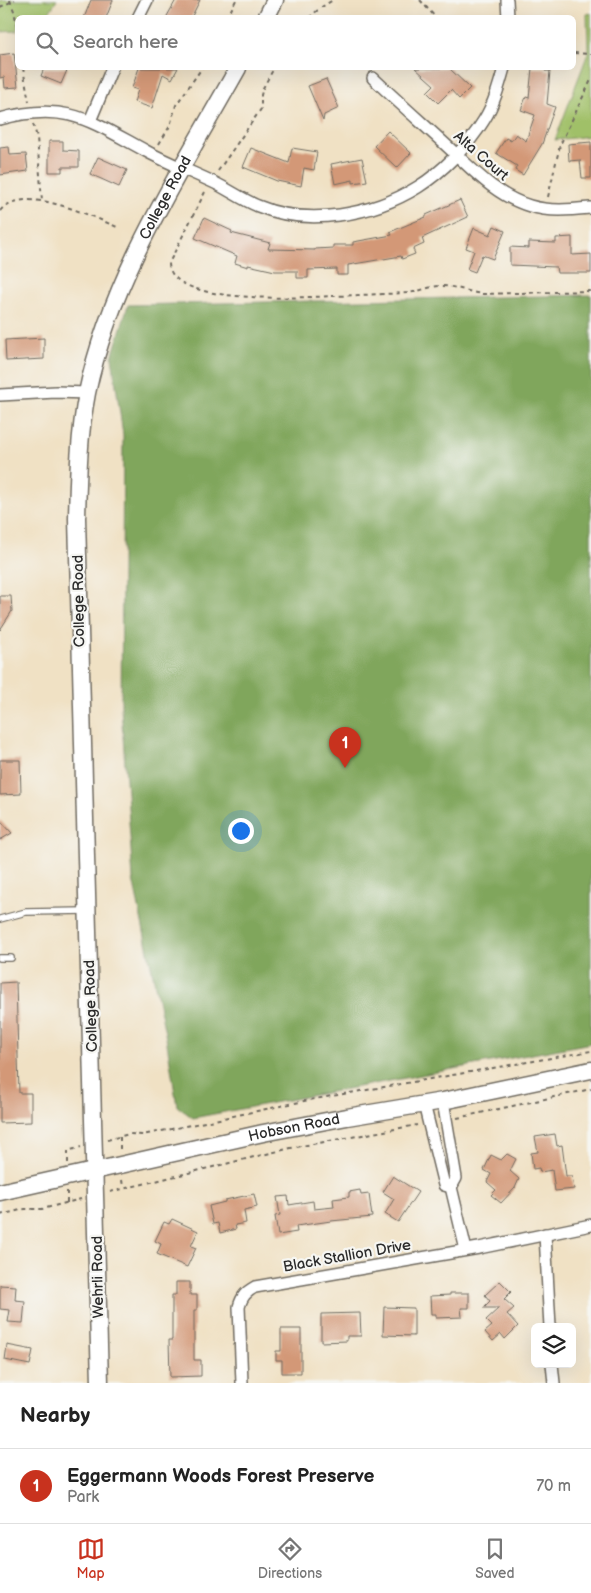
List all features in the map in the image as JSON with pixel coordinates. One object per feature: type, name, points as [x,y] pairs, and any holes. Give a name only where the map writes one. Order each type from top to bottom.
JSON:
[{"type":"main road","points":[[268,15],[275,0]]},
{"type":"main road","name":"College Road","points":[[96,1170],[77,518],[79,452],[87,393],[101,341],[117,298],[140,246],[181,168],[237,70]]},
{"type":"main road","name":"Hobson Road","points":[[0,1192],[272,1132],[442,1101],[591,1070]]},
{"type":"main road","name":"Wehrli Road","points":[[96,1170],[100,1383]]},
{"type":"street","points":[[140,15],[147,0]]},
{"type":"street","points":[[507,0],[508,15]]},
{"type":"street","points":[[90,121],[111,70]]},
{"type":"street","points":[[0,119],[31,112],[55,112],[78,117],[90,121],[148,153],[210,181],[258,206],[300,215],[339,215],[370,209],[395,200],[428,181],[442,170],[483,122],[500,85],[504,70]]},
{"type":"street","name":"Alta Court","points":[[373,78],[494,189],[520,203],[545,209],[567,211],[591,208]]},
{"type":"street","points":[[0,395],[56,392],[87,393]]},
{"type":"street","points":[[442,1101],[456,1178],[451,1187],[466,1250]]},
{"type":"street","points":[[424,1104],[444,1185],[451,1187]]},
{"type":"street","name":"Black Stallion Drive","points":[[242,1383],[239,1306],[246,1292],[255,1287],[591,1226]]},
{"type":"street","points":[[545,1234],[550,1323]]},
{"type":"street","points":[[552,1368],[554,1383]]},
{"type":"lane","points":[[0,919],[26,912],[88,911]]},
{"type":"lane","points":[[0,958],[11,958]]},
{"type":"path","points":[[0,7],[15,0]]},
{"type":"path","points":[[228,15],[236,0]]},
{"type":"path","points":[[312,15],[333,0]]},
{"type":"path","points":[[420,0],[433,15]]},
{"type":"path","points":[[10,1],[15,19]]},
{"type":"path","points":[[576,53],[591,54]]},
{"type":"path","points":[[23,70],[37,137],[42,201]]},
{"type":"path","points":[[160,144],[170,126],[176,105],[201,70]]},
{"type":"path","points":[[273,70],[263,88],[261,109],[210,181],[169,263],[169,269],[176,279],[192,287],[219,294],[259,297],[408,293],[440,286],[449,286],[482,294],[591,291]]},
{"type":"path","points":[[545,209],[555,173],[560,145],[591,80]]},
{"type":"path","points":[[0,211],[7,204],[16,200],[42,201],[65,206],[118,227]]},
{"type":"path","points":[[120,1137],[129,1134],[143,1135],[309,1100],[591,1052]]},
{"type":"path","points":[[454,1118],[591,1089]]},
{"type":"path","points":[[121,1189],[291,1148],[418,1124]]},
{"type":"path","points":[[0,1215],[67,1203]]},
{"type":"green space","points":[[0,0],[57,0],[47,15],[15,15],[15,31],[0,32]]},
{"type":"green space","points":[[591,13],[591,136],[555,140],[588,53],[587,14]]},
{"type":"green space","points":[[591,295],[591,1043],[193,1118],[177,1106],[167,1043],[133,879],[121,708],[123,435],[112,357],[128,305]]},
{"type":"building","points":[[91,0],[113,0],[107,15],[85,15]]},
{"type":"building","points":[[176,0],[200,0],[192,15],[168,15]]},
{"type":"building","points":[[14,53],[18,87],[5,88],[4,77],[0,78],[0,55]]},
{"type":"building","points":[[43,70],[67,70],[61,84],[41,76]]},
{"type":"building","points":[[138,70],[177,70],[172,79],[163,74],[152,108],[134,102],[138,90],[132,88]]},
{"type":"building","points":[[417,70],[451,70],[470,88],[459,99],[451,90],[438,103],[427,92],[434,85]]},
{"type":"building","points":[[532,70],[550,71],[547,104],[555,107],[542,144],[523,175],[515,170],[517,166],[496,153],[506,138],[511,141],[516,134],[526,141],[535,115],[521,110],[526,97],[529,98]]},
{"type":"building","points":[[326,79],[339,108],[324,115],[323,121],[308,86]]},
{"type":"building","points":[[388,131],[411,153],[397,168],[374,146]]},
{"type":"building","points":[[49,141],[63,141],[63,150],[79,151],[79,167],[62,167],[62,172],[49,172]]},
{"type":"building","points":[[591,142],[591,178],[582,178],[580,160],[569,161],[568,144]]},
{"type":"building","points":[[9,147],[10,155],[26,154],[28,171],[0,175],[0,148]]},
{"type":"building","points":[[251,148],[289,163],[292,148],[317,152],[314,170],[304,168],[301,186],[277,181],[243,167]]},
{"type":"building","points":[[98,157],[127,170],[119,187],[90,174]]},
{"type":"building","points":[[362,158],[367,181],[353,183],[353,180],[335,184],[331,164]]},
{"type":"building","points":[[460,200],[468,217],[422,238],[424,244],[413,249],[415,254],[402,259],[401,256],[348,265],[348,275],[337,275],[337,269],[308,270],[308,278],[297,278],[297,271],[275,271],[248,265],[248,267],[235,263],[237,256],[195,238],[204,218],[232,231],[231,233],[270,243],[268,249],[315,250],[333,248],[333,245],[353,245],[353,242],[392,235],[390,232]]},
{"type":"building","points":[[494,226],[505,231],[493,259],[482,255],[475,272],[467,269],[474,251],[466,248],[474,228],[490,235]]},
{"type":"building","points":[[572,237],[572,255],[591,254],[591,273],[557,273],[556,267],[510,265],[510,247],[529,248],[529,242],[556,243],[556,238]]},
{"type":"building","points":[[44,338],[44,359],[6,361],[5,340]]},
{"type":"building","points":[[0,596],[11,596],[12,611],[0,630]]},
{"type":"building","points":[[0,760],[20,760],[21,794],[0,795]]},
{"type":"building","points":[[0,820],[12,833],[0,840]]},
{"type":"building","points":[[16,982],[19,1093],[31,1093],[31,1122],[0,1123],[0,983]]},
{"type":"building","points":[[555,1134],[557,1146],[562,1145],[566,1176],[572,1176],[574,1189],[555,1191],[552,1170],[540,1172],[539,1168],[533,1169],[531,1153],[538,1152],[535,1137]]},
{"type":"building","points":[[507,1154],[516,1159],[510,1171],[519,1179],[515,1188],[501,1203],[491,1195],[496,1190],[487,1182],[491,1174],[484,1170],[491,1155],[501,1160]]},
{"type":"building","points":[[393,1176],[418,1192],[398,1222],[385,1214],[394,1199],[383,1192]]},
{"type":"building","points":[[360,1190],[361,1195],[369,1194],[372,1217],[296,1226],[297,1232],[278,1235],[275,1216],[280,1215],[277,1197],[288,1196],[289,1205],[313,1201],[314,1209],[334,1207],[333,1199],[349,1197],[349,1192]]},
{"type":"building","points":[[254,1194],[257,1207],[244,1210],[246,1223],[235,1225],[236,1229],[220,1233],[218,1223],[213,1224],[209,1206],[225,1202],[225,1200]]},
{"type":"building","points":[[172,1219],[198,1231],[191,1246],[196,1248],[187,1267],[157,1254],[161,1244],[155,1241],[164,1222],[169,1224]]},
{"type":"building","points":[[500,1281],[511,1292],[504,1299],[514,1308],[507,1314],[518,1326],[505,1339],[501,1334],[493,1341],[485,1332],[492,1326],[486,1320],[499,1308],[483,1308],[490,1301],[485,1295]]},
{"type":"building","points":[[176,1282],[190,1282],[190,1295],[197,1295],[197,1310],[194,1310],[194,1360],[201,1360],[201,1376],[170,1377],[169,1340],[172,1340],[172,1295],[176,1295]]},
{"type":"building","points":[[0,1285],[16,1286],[15,1300],[25,1301],[23,1323],[8,1322],[10,1310],[0,1309]]},
{"type":"building","points":[[450,1293],[469,1293],[469,1308],[461,1308],[462,1317],[436,1318],[436,1314],[431,1314],[430,1296],[450,1295]]},
{"type":"building","points":[[384,1307],[414,1308],[414,1336],[383,1335]]},
{"type":"building","points":[[360,1313],[361,1336],[347,1336],[347,1341],[321,1342],[321,1314]]},
{"type":"building","points":[[281,1329],[301,1329],[301,1373],[282,1373],[282,1360],[276,1360],[276,1351],[281,1351]]},
{"type":"building","points":[[7,1345],[33,1350],[30,1365],[5,1360]]},
{"type":"place","name":"Eggermann Woods Forest Preserve","points":[[345,768]]}]
